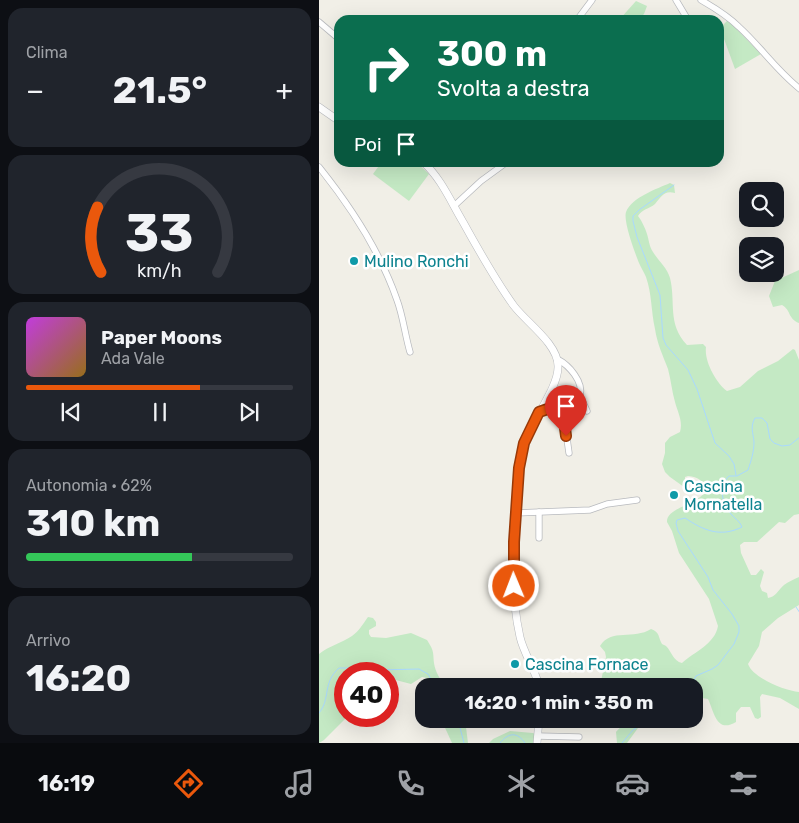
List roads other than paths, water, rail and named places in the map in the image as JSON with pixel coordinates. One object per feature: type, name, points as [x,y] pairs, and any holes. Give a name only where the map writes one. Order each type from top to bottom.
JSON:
[{"type":"street","points":[[581,15],[592,0]]},
{"type":"street","points":[[677,0],[685,15]]},
{"type":"street","points":[[701,0],[720,11],[739,27],[776,68],[799,88]]},
{"type":"street","points":[[319,22],[334,35]]},
{"type":"street","points":[[319,107],[334,118]]},
{"type":"street","points":[[319,167],[363,229],[375,250],[398,302],[410,352]]},
{"type":"street","points":[[428,167],[436,176],[501,287],[515,307],[547,342],[557,358],[564,363],[579,382],[580,396],[587,411]]},
{"type":"street","points":[[454,206],[481,181],[500,167]]},
{"type":"street","points":[[536,678],[524,650],[518,627],[513,578],[515,513],[521,456],[526,438],[556,379],[557,358]]},
{"type":"street","points":[[539,412],[580,396]]},
{"type":"street","points":[[562,404],[569,453]]},
{"type":"street","points":[[515,513],[590,510],[617,502],[637,500]]},
{"type":"street","points":[[539,512],[539,538]]},
{"type":"street","points":[[538,740],[579,737]]},
{"type":"waterway","points":[[674,185],[639,210],[633,216],[633,221],[637,237],[660,295],[663,338],[666,345],[688,370],[697,389],[715,443],[729,456],[734,464],[736,475]]},
{"type":"waterway","points":[[695,678],[718,665],[734,644],[739,632],[739,626],[713,590],[708,577],[678,531],[677,520],[685,518],[705,529],[719,532],[742,527],[725,506],[722,490],[729,476],[737,476],[748,470],[754,442],[753,421],[755,418],[762,418],[767,423],[770,439],[782,446],[790,445],[800,437]]},
{"type":"waterway","points":[[796,607],[800,613]]},
{"type":"waterway","points":[[319,713],[325,702],[330,679],[339,668],[352,668],[367,673],[377,670],[419,669],[428,674],[430,678]]},
{"type":"waterway","points":[[460,728],[464,743]]},
{"type":"waterway","points":[[622,743],[636,728]]},
{"type":"waterway","points":[[500,743],[509,735],[516,735],[525,743]]},
{"type":"place","name":"Mulino Ronchi","points":[[354,261]]},
{"type":"place","name":"Cascina Mornatella","points":[[674,495]]},
{"type":"place","name":"Cascina Fornace","points":[[515,664]]}]
